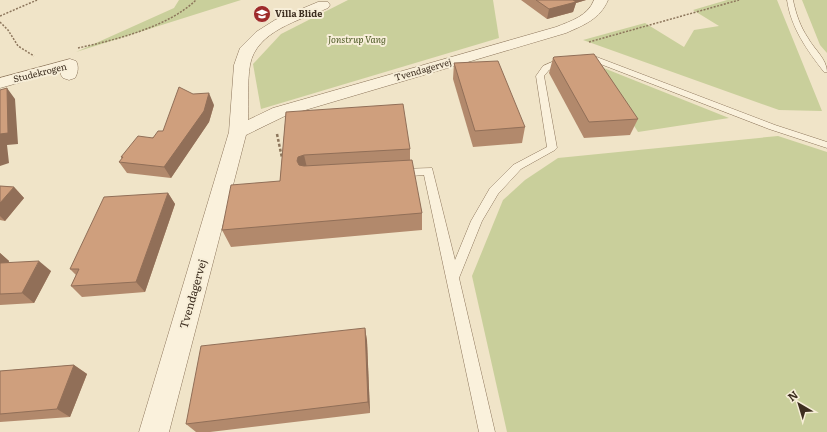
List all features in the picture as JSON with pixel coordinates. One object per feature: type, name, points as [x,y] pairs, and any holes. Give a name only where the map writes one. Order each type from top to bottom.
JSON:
[{"type":"street","name":"Tvendagervej","points":[[238,132],[279,112],[561,30],[586,19],[598,9],[601,0]]},
{"type":"street","name":"Tvendagervej","points":[[154,432],[238,132],[242,65],[248,48],[261,35],[280,23],[324,2]]},
{"type":"street","name":"Studekrogen","points":[[0,83],[70,64],[69,75]]},
{"type":"lane","points":[[790,0],[798,27],[814,54],[827,70]]},
{"type":"lane","points":[[453,278],[477,221],[494,191],[517,167],[552,148],[540,76],[546,68],[559,61],[591,58],[772,127],[827,145]]},
{"type":"lane","points":[[391,173],[428,171],[487,432]]},
{"type":"path","points":[[0,16],[37,0]]},
{"type":"path","points":[[72,50],[83,48],[165,21],[192,6],[196,0]]},
{"type":"path","points":[[582,44],[739,0]]},
{"type":"path","points":[[0,22],[8,30],[18,46],[35,57]]},
{"type":"path","points":[[277,134],[281,146],[283,164]]},
{"type":"green space","points":[[179,0],[241,0],[76,52],[174,8]]},
{"type":"green space","name":"Jonstrup Vang","points":[[348,0],[493,0],[499,38],[261,109],[253,64],[281,34]]},
{"type":"green space","points":[[727,0],[777,0],[822,111],[779,110],[583,40],[645,23],[684,47],[694,30],[719,26],[693,10]]},
{"type":"green space","points":[[802,0],[827,0],[827,53],[820,45]]},
{"type":"green space","points":[[596,65],[729,118],[638,132]]},
{"type":"green space","points":[[778,136],[827,152],[827,432],[507,432],[472,276],[503,200],[525,180],[558,158]]},
{"type":"building","points":[[536,0],[573,0],[576,2],[549,9]]},
{"type":"building","points":[[594,54],[638,119],[589,122],[553,58]]},
{"type":"building","points":[[498,61],[525,127],[475,131],[454,63]]},
{"type":"building","points":[[179,87],[193,94],[209,93],[204,111],[164,167],[119,162],[123,157],[121,157],[138,136],[153,138],[158,131],[163,131]]},
{"type":"building","points":[[7,88],[8,133],[0,134],[0,90]]},
{"type":"building","points":[[403,104],[410,149],[304,155],[298,157],[297,161],[299,165],[304,166],[412,160],[422,213],[222,230],[231,185],[280,181],[286,112]]},
{"type":"building","points":[[0,186],[14,187],[0,203]]},
{"type":"building","points":[[168,193],[136,282],[71,286],[79,269],[70,269],[104,197]]},
{"type":"building","points":[[39,261],[22,293],[0,294],[0,263]]},
{"type":"building","points":[[365,328],[368,402],[186,424],[201,346]]},
{"type":"building","points":[[74,365],[57,409],[0,414],[0,371]]},
{"type":"place","name":"Villa Blide","points":[[262,14]]}]
